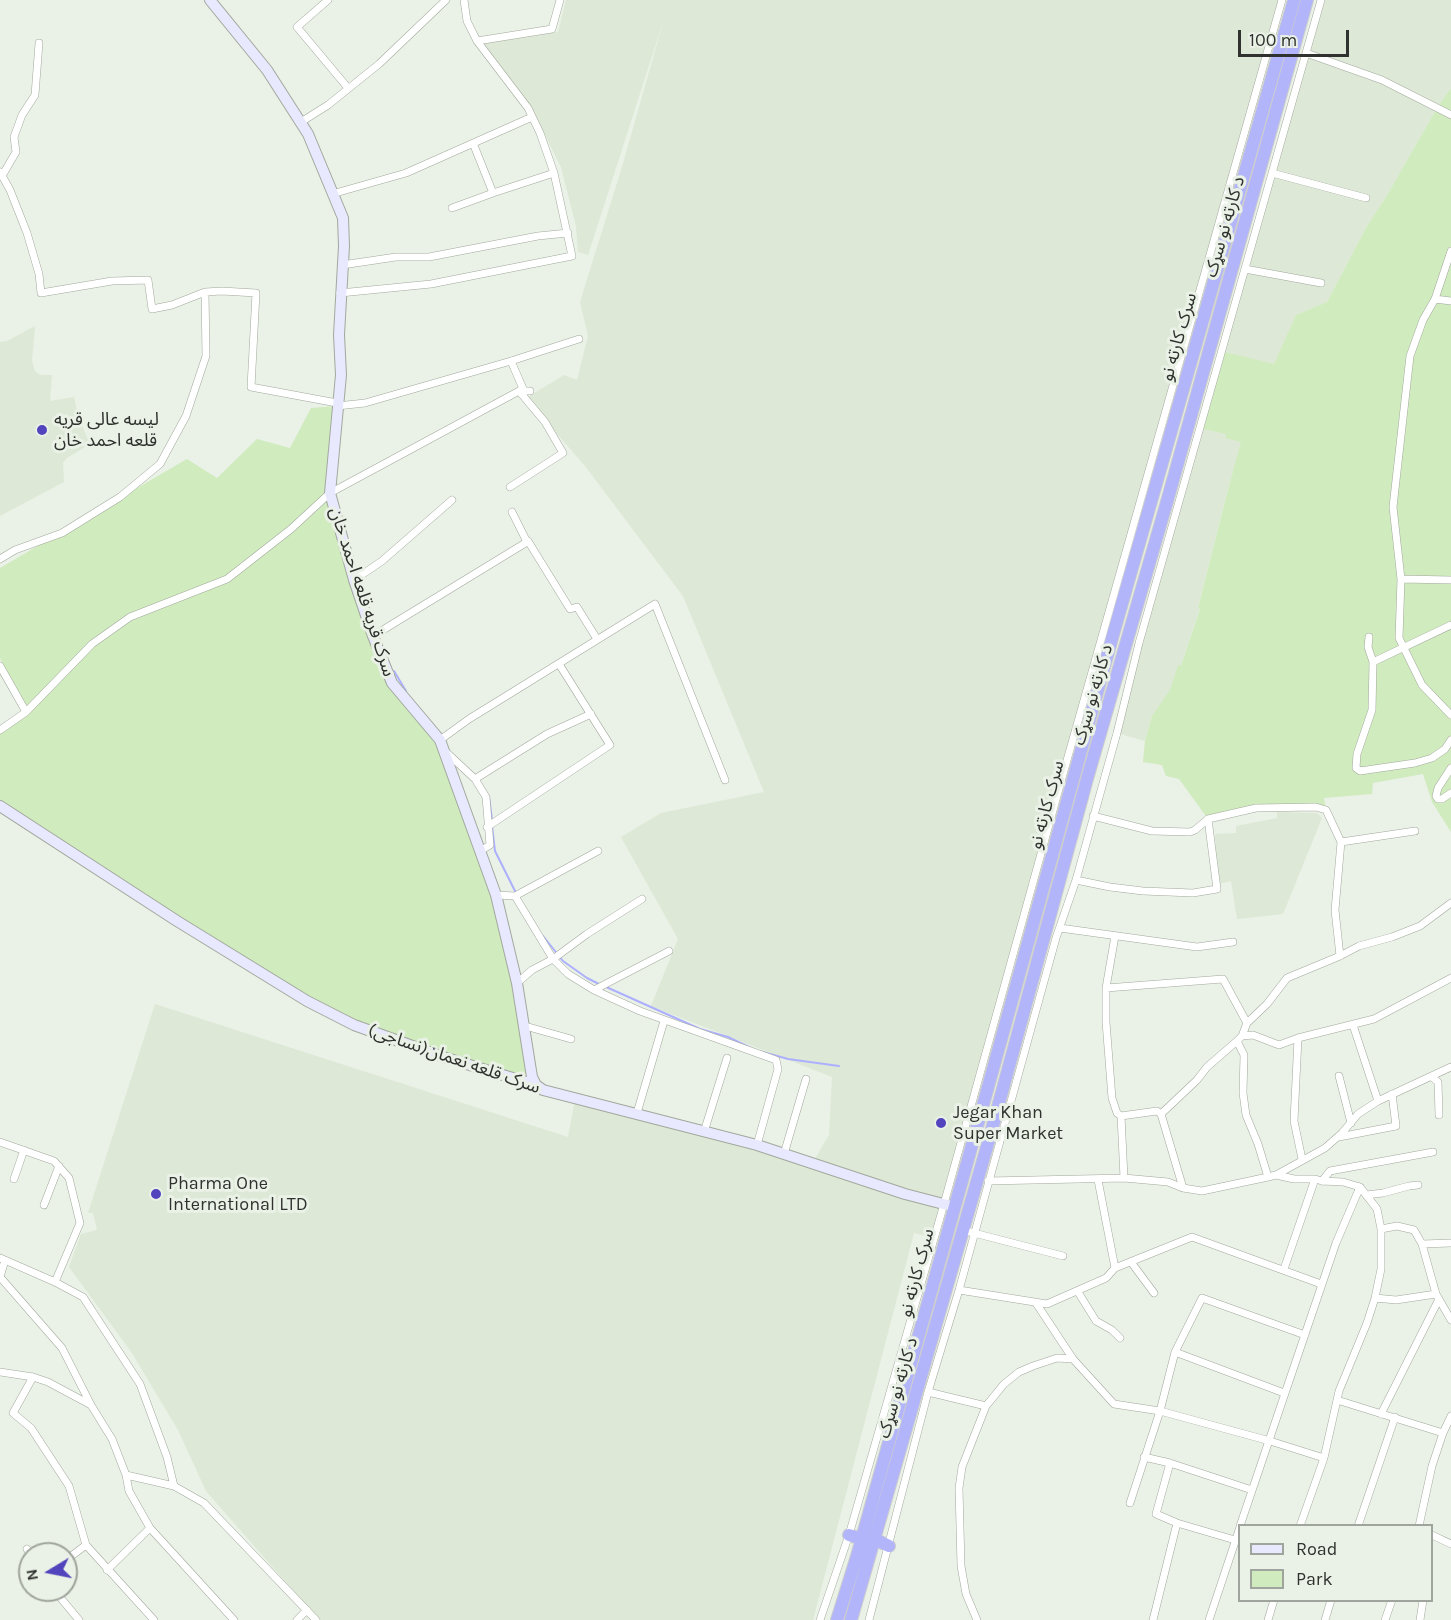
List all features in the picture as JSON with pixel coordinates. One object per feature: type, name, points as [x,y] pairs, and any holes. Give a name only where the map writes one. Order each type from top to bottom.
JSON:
[{"type":"highway","name":"سرک کارته نو","points":[[837,1620],[854,1585],[868,1539],[950,1205],[968,1163],[1113,635],[1294,0]]},
{"type":"highway","name":"د کارته نو سړک","points":[[868,1539],[968,1232],[981,1167],[1009,1085],[1087,779],[1307,0]]},
{"type":"highway","points":[[1166,452],[1180,455]]},
{"type":"highway","points":[[968,1163],[981,1167]]},
{"type":"highway","points":[[849,1535],[889,1546]]},
{"type":"highway","name":"سرک کارته نو","points":[[851,1620],[854,1585]]},
{"type":"street","name":"سرک قریه قلعه احمد خان","points":[[210,0],[267,70],[301,122],[343,218],[340,292],[341,375],[330,493],[354,580],[392,683],[441,744],[496,895],[517,983],[532,1077],[536,1085]]},
{"type":"street","points":[[328,0],[297,27],[348,88]]},
{"type":"street","points":[[301,122],[328,105],[379,64],[446,0]]},
{"type":"street","points":[[340,292],[431,284],[572,256],[554,173],[532,117],[528,108],[477,41],[467,21],[464,0]]},
{"type":"street","points":[[477,41],[552,29],[560,0]]},
{"type":"street","points":[[820,1620],[849,1535],[950,1205],[1062,778],[1282,0]]},
{"type":"street","points":[[869,1620],[928,1392],[959,1290],[968,1232],[988,1181],[1009,1085],[1076,880],[1117,733],[1139,643],[1321,0]]},
{"type":"street","points":[[39,43],[35,95],[22,115],[14,137],[15,152],[1,174],[27,233],[39,274],[41,293],[112,281],[148,280],[152,309],[172,305],[205,292],[256,293],[251,387],[337,404],[365,403],[579,339]]},
{"type":"street","points":[[1306,53],[1382,80],[1450,113]]},
{"type":"street","points":[[332,194],[405,173],[532,117]]},
{"type":"street","points":[[473,143],[492,193]]},
{"type":"street","points":[[452,208],[554,173]]},
{"type":"street","points":[[1272,173],[1366,198]]},
{"type":"street","points":[[342,265],[396,257],[429,257],[538,236],[568,233]]},
{"type":"street","points":[[1451,251],[1435,300],[1423,320],[1410,356],[1393,507],[1401,579],[1399,638],[1422,685],[1451,715]]},
{"type":"street","points":[[1245,269],[1321,283]]},
{"type":"street","points":[[0,559],[15,550],[62,533],[120,496],[160,464],[186,416],[206,356],[205,292]]},
{"type":"street","points":[[1435,300],[1451,301]]},
{"type":"street","points":[[510,487],[563,453],[524,391],[511,361]]},
{"type":"street","points":[[0,730],[26,712],[92,644],[130,617],[227,579],[291,529],[330,493],[524,391]]},
{"type":"street","points":[[354,580],[382,561],[452,500]]},
{"type":"street","points":[[512,512],[527,542],[570,609],[577,607],[597,639]]},
{"type":"street","points":[[373,636],[527,542]]},
{"type":"street","points":[[1401,579],[1451,580]]},
{"type":"street","points":[[480,851],[490,844],[486,797],[475,779],[441,744],[469,719],[655,604],[725,780]]},
{"type":"street","points":[[1373,662],[1451,625]]},
{"type":"street","points":[[1369,637],[1368,647],[1373,662],[1372,710],[1356,768],[1360,771],[1415,763],[1432,758],[1445,749],[1451,740]]},
{"type":"street","points":[[487,827],[610,745],[559,664]]},
{"type":"street","points":[[0,666],[26,712]]},
{"type":"street","points":[[475,779],[547,734],[591,714]]},
{"type":"street","points":[[1451,768],[1438,788],[1436,796],[1442,799],[1451,793]]},
{"type":"street","name":"سرک قلعه نعمان(نساجی)","points":[[0,806],[177,921],[307,1001],[354,1025],[575,1100],[637,1113],[757,1145],[905,1194],[950,1205]]},
{"type":"street","points":[[1093,816],[1152,831],[1180,832],[1195,830],[1208,819],[1256,807],[1316,807],[1326,810],[1341,842],[1335,910],[1340,956]]},
{"type":"street","points":[[1076,880],[1143,891],[1193,893],[1217,889],[1208,819]]},
{"type":"street","points":[[1341,842],[1415,831]]},
{"type":"street","points":[[496,895],[515,896],[598,850]]},
{"type":"street","points":[[515,896],[553,959],[568,975],[594,990],[664,1021],[776,1060],[778,1068],[757,1145]]},
{"type":"street","points":[[517,983],[532,970],[553,959],[642,899]]},
{"type":"street","points":[[1272,1176],[1246,1115],[1242,1093],[1244,1054],[1240,1039],[1246,1023],[1267,1004],[1287,978],[1359,946],[1420,926],[1451,903]]},
{"type":"street","points":[[1060,928],[1197,947],[1233,942]]},
{"type":"street","points":[[1115,936],[1106,988],[1106,1022],[1112,1098],[1117,1113],[1121,1116],[1124,1178]]},
{"type":"street","points":[[594,990],[669,951]]},
{"type":"street","points":[[1106,988],[1223,978],[1246,1023]]},
{"type":"street","points":[[1161,1114],[1197,1080],[1207,1067],[1240,1039],[1253,1035],[1279,1045],[1374,1019],[1451,978]]},
{"type":"street","points":[[637,1113],[664,1021]]},
{"type":"street","points":[[1353,1025],[1378,1101]]},
{"type":"street","points":[[525,1026],[571,1039]]},
{"type":"street","points":[[1298,1038],[1294,1121],[1302,1159]]},
{"type":"street","points":[[704,1132],[727,1058]]},
{"type":"street","points":[[988,1181],[1124,1178],[1168,1182],[1183,1188],[1202,1191],[1272,1176],[1325,1148],[1358,1114],[1378,1101],[1451,1068]]},
{"type":"street","points":[[1339,1076],[1351,1123]]},
{"type":"street","points":[[1432,1077],[1438,1082],[1439,1115]]},
{"type":"street","points":[[784,1154],[806,1079]]},
{"type":"street","points":[[1336,1138],[1396,1126],[1392,1094]]},
{"type":"street","points":[[1121,1116],[1157,1111],[1161,1114],[1183,1188]]},
{"type":"street","points":[[0,1153],[2,1142],[54,1161],[69,1178],[80,1223],[55,1282]]},
{"type":"street","points":[[14,1179],[24,1150]]},
{"type":"street","points":[[1284,1269],[1318,1180],[1330,1171],[1433,1152]]},
{"type":"street","points":[[44,1205],[59,1166]]},
{"type":"street","points":[[1272,1176],[1343,1182],[1360,1187],[1377,1209],[1381,1230],[1381,1269],[1375,1298],[1337,1400],[1324,1458],[1301,1524]]},
{"type":"street","points":[[1098,1180],[1116,1268]]},
{"type":"street","points":[[1366,1194],[1383,1193],[1409,1185],[1418,1185]]},
{"type":"street","points":[[1241,1524],[1336,1243],[1360,1187]]},
{"type":"street","points":[[1381,1230],[1397,1226],[1414,1230],[1422,1244],[1437,1297],[1451,1320]]},
{"type":"street","points":[[968,1232],[1063,1256]]},
{"type":"street","points":[[959,1290],[1047,1304],[1106,1278],[1116,1268],[1192,1237],[1322,1284]]},
{"type":"street","points":[[1422,1244],[1451,1243]]},
{"type":"street","points":[[174,1486],[168,1457],[141,1384],[83,1297],[3,1259],[0,1277],[62,1348],[111,1439],[126,1475],[129,1491],[150,1528],[234,1620]]},
{"type":"street","points":[[1131,1262],[1154,1293]]},
{"type":"street","points":[[1078,1292],[1096,1321],[1112,1330],[1120,1338]]},
{"type":"street","points":[[1375,1298],[1437,1297]]},
{"type":"street","points":[[1381,1414],[1437,1297]]},
{"type":"street","points":[[1130,1503],[1160,1411],[1174,1352],[1202,1298],[1305,1335]]},
{"type":"street","points":[[1036,1303],[1073,1359],[1114,1404],[1160,1411],[1324,1458]]},
{"type":"street","points":[[1174,1352],[1284,1393]]},
{"type":"street","points":[[977,1620],[966,1594],[961,1566],[959,1488],[962,1467],[986,1406],[1004,1384],[1019,1372],[1057,1358],[1073,1359]]},
{"type":"street","points":[[0,1372],[33,1377],[48,1382],[91,1405]]},
{"type":"street","points":[[33,1377],[13,1413],[31,1428],[69,1486],[86,1545],[106,1570],[154,1620]]},
{"type":"street","points":[[928,1392],[986,1406]]},
{"type":"street","points":[[1337,1400],[1443,1433]]},
{"type":"street","points":[[1359,1524],[1395,1417]]},
{"type":"street","points":[[1419,1524],[1432,1466],[1451,1417]]},
{"type":"street","points":[[1144,1457],[1170,1463],[1252,1490]]},
{"type":"street","points":[[1170,1463],[1156,1514],[1177,1523],[1235,1540]]},
{"type":"street","points":[[126,1475],[174,1486],[204,1503],[316,1620]]},
{"type":"street","points":[[1153,1620],[1177,1523]]},
{"type":"street","points":[[106,1570],[150,1528]]},
{"type":"street","points":[[1209,1620],[1238,1532]]},
{"type":"street","points":[[1433,1536],[1451,1544]]},
{"type":"street","points":[[78,1551],[86,1545]]},
{"type":"street","points":[[64,1602],[79,1620]]},
{"type":"street","points":[[1268,1620],[1273,1602]]},
{"type":"street","points":[[1325,1620],[1330,1602]]},
{"type":"street","points":[[1385,1620],[1391,1602]]},
{"type":"street","points":[[1420,1620],[1423,1602]]},
{"type":"street","points":[[297,1620],[307,1610]]},
{"type":"shaded area","points":[[566,0],[1282,0],[935,1238],[914,1233],[813,1620],[319,1620],[206,1491],[178,1430],[132,1353],[69,1267],[81,1234],[97,1230],[93,1213],[88,1213],[155,1004],[568,1137],[575,1100],[812,1164],[829,1135],[832,1077],[651,1006],[678,939],[621,837],[661,813],[764,792],[683,596],[585,466],[526,398],[564,375],[577,380],[588,336],[580,302],[622,167],[664,19],[588,255],[578,252],[576,226],[561,167],[532,109],[477,41],[558,32]]},
{"type":"shaded area","points":[[1321,0],[1451,0],[1451,88],[1367,226],[1327,302],[1296,315],[1274,365],[1221,351]]},
{"type":"shaded area","name":"لیسه عالی قریه قلعه احمد خان","points":[[35,326],[32,361],[35,371],[40,375],[52,375],[50,401],[74,397],[78,416],[90,444],[63,463],[64,482],[0,516],[0,342],[7,341]]},
{"type":"shaded area","points":[[1199,428],[1226,434],[1225,437],[1242,441],[1198,607],[1200,608],[1181,666],[1178,666],[1171,690],[1152,716],[1145,741],[1117,733]]},
{"type":"shaded area","points":[[1277,812],[1317,813],[1322,818],[1283,914],[1237,919],[1231,881],[1218,884],[1215,834],[1236,833],[1236,826],[1277,818]]},
{"type":"green space","points":[[1451,88],[1451,832],[1432,802],[1423,774],[1373,783],[1372,794],[1324,798],[1326,810],[1256,808],[1208,819],[1179,779],[1166,776],[1162,765],[1143,762],[1145,741],[1152,716],[1170,690],[1178,665],[1181,666],[1200,609],[1198,608],[1241,442],[1225,438],[1226,434],[1199,428],[1221,351],[1274,364],[1296,315],[1327,302],[1367,226]]},
{"type":"green space","points":[[337,406],[330,493],[392,683],[440,740],[480,851],[536,1085],[354,1025],[0,806],[0,730],[26,712],[0,658],[0,568],[187,459],[217,478],[257,439],[290,448],[311,408]]},
{"type":"waterway","points":[[394,671],[406,691]]},
{"type":"waterway","points":[[489,796],[492,820]]},
{"type":"waterway","points":[[492,826],[495,851],[516,893]]},
{"type":"waterway","points":[[543,936],[563,961],[599,984]]},
{"type":"waterway","points":[[604,986],[700,1029],[728,1037],[751,1048]]},
{"type":"waterway","points":[[759,1051],[788,1059],[839,1066]]},
{"type":"place","name":"لیسه عالی قریه قلعه احمد خان","points":[[42,430]]},
{"type":"place","name":"Jegar Khan Super Market","points":[[941,1123]]},
{"type":"place","name":"Pharma One International LTD","points":[[156,1194]]}]
